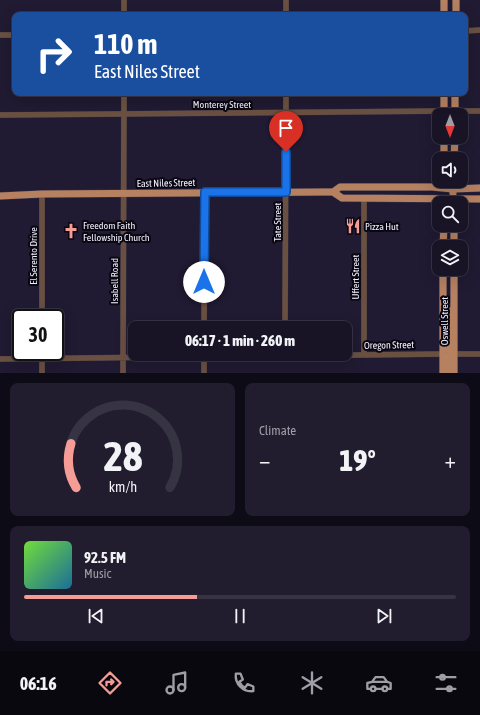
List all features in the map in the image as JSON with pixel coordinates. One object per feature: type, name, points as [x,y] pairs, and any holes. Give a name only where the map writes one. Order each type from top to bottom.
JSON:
[{"type":"main road","points":[[444,0],[444,12]]},
{"type":"main road","points":[[456,0],[456,12]]},
{"type":"main road","points":[[444,96],[444,108]]},
{"type":"main road","points":[[455,96],[455,108]]},
{"type":"main road","name":"East Niles Street","points":[[333,192],[340,186],[432,187]]},
{"type":"main road","name":"East Niles Street","points":[[453,189],[480,188]]},
{"type":"main road","points":[[453,189],[453,196]]},
{"type":"main road","name":"East Niles Street","points":[[0,196],[205,192],[333,192],[342,198],[432,201]]},
{"type":"main road","name":"East Niles Street","points":[[468,200],[480,199]]},
{"type":"main road","name":"Oswell Street","points":[[443,276],[443,373]]},
{"type":"main road","name":"Oswell Street","points":[[454,276],[454,373]]},
{"type":"main road","points":[[443,293],[448,312],[449,349],[451,353],[454,354]]},
{"type":"main road","points":[[443,354],[448,358],[449,373]]},
{"type":"street","points":[[124,0],[124,12]]},
{"type":"street","points":[[286,0],[286,12]]},
{"type":"street","points":[[468,30],[480,30]]},
{"type":"street","points":[[0,35],[12,35]]},
{"type":"street","name":"Isabell Road","points":[[123,373],[124,96]]},
{"type":"street","name":"Tate Street","points":[[285,321],[286,96]]},
{"type":"street","points":[[468,112],[480,111]]},
{"type":"street","name":"Monterey Street","points":[[0,115],[432,113]]},
{"type":"street","points":[[204,321],[205,192]]},
{"type":"street","name":"El Serento Drive","points":[[42,194],[42,309]]},
{"type":"street","name":"Uffert Street","points":[[364,199],[364,355]]},
{"type":"street","name":"Oregon Street","points":[[352,355],[443,354]]},
{"type":"street","points":[[454,354],[480,354]]},
{"type":"street","name":"Oregon Street","points":[[64,356],[128,357]]},
{"type":"street","name":"Oregon Street","points":[[0,359],[12,358]]},
{"type":"street","points":[[42,361],[42,373]]},
{"type":"street","points":[[204,361],[204,373]]},
{"type":"place","name":"Pizza Hut","points":[[353,226]]},
{"type":"place","name":"Freedom Faith Fellowship Church","points":[[71,231]]},
{"type":"route","points":[[204,282],[205,192],[286,192],[286,152]]}]
